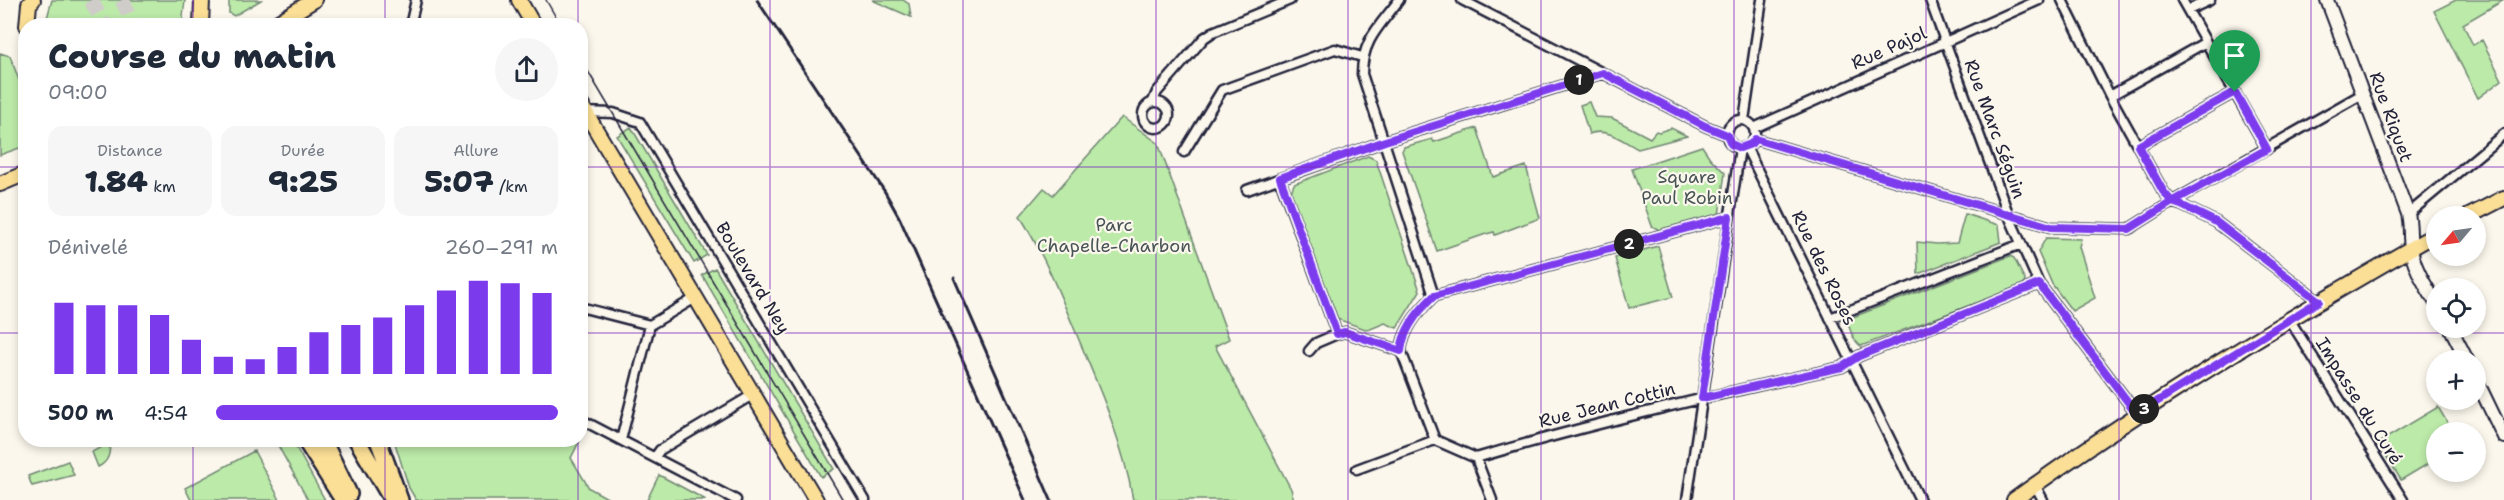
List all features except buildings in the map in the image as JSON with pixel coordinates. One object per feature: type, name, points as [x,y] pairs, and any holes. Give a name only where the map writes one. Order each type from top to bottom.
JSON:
[{"type":"highway","points":[[309,447],[343,500]]},
{"type":"highway","points":[[326,447],[352,500]]},
{"type":"highway","points":[[361,447],[392,500]]},
{"type":"highway","points":[[381,447],[400,500]]},
{"type":"main road","points":[[201,18],[202,0]]},
{"type":"main road","points":[[298,18],[313,0]]},
{"type":"main road","points":[[519,0],[529,18]]},
{"type":"main road","points":[[28,18],[29,1]]},
{"type":"main road","name":"Boulevard Ney","points":[[588,119],[697,297],[816,500]]},
{"type":"main road","points":[[0,184],[18,176]]},
{"type":"main road","points":[[2486,207],[2504,198]]},
{"type":"main road","points":[[2014,500],[2137,414],[2289,319],[2426,240]]},
{"type":"street","points":[[412,18],[416,0]]},
{"type":"street","points":[[1153,101],[1157,92],[1204,38],[1213,32],[1290,0]]},
{"type":"street","points":[[1399,0],[1367,44],[1362,57],[1362,74],[1434,296]]},
{"type":"street","points":[[1462,0],[1705,126],[1727,135]]},
{"type":"street","points":[[1744,120],[1762,0]]},
{"type":"street","name":"Rue Marc Séguin","points":[[1930,0],[2009,216],[2039,284],[2137,414]]},
{"type":"street","name":"Rue Pajol","points":[[1754,128],[2038,0]]},
{"type":"street","points":[[2062,0],[2110,96],[2163,191],[2172,202],[2216,222],[2319,301]]},
{"type":"street","points":[[2182,0],[2267,149]]},
{"type":"street","points":[[2188,10],[2210,0]]},
{"type":"street","name":"Rue Riquet","points":[[2327,0],[2408,214],[2411,225],[2411,248],[2416,265],[2426,284]]},
{"type":"street","points":[[2110,96],[2206,42]]},
{"type":"street","points":[[1184,152],[1222,90],[1335,49],[1362,57]]},
{"type":"street","points":[[1247,190],[1385,141],[1603,73]]},
{"type":"street","points":[[2138,146],[2235,92]]},
{"type":"street","points":[[1755,139],[2051,227],[2129,229],[2172,202],[2357,97]]},
{"type":"street","name":"Boulevard Ney","points":[[588,110],[613,113],[640,122],[865,500]]},
{"type":"street","points":[[1743,148],[1731,144],[1727,135],[1728,129],[1734,122],[1744,120],[1754,128],[1755,139]]},
{"type":"street","points":[[2408,214],[2504,134]]},
{"type":"street","points":[[1687,500],[1729,217],[1743,148],[1755,139]]},
{"type":"street","name":"Rue des Roses","points":[[1743,148],[1920,500]]},
{"type":"street","points":[[1280,178],[1337,334]]},
{"type":"street","points":[[1435,440],[1401,351],[1402,336],[1423,306],[1434,296],[1729,217]]},
{"type":"street","points":[[1830,318],[2021,244]]},
{"type":"street","name":"Rue Jean Cottin","points":[[1476,458],[1702,398],[1842,367],[1851,360],[2039,284]]},
{"type":"street","points":[[621,440],[650,325],[697,297]]},
{"type":"street","points":[[588,309],[650,325]]},
{"type":"street","name":"Impasse du Curé","points":[[2289,319],[2403,500]]},
{"type":"street","points":[[1309,351],[1316,343],[1345,332],[1401,351]]},
{"type":"street","points":[[655,457],[660,450],[754,394]]},
{"type":"street","points":[[2486,398],[2502,428]]},
{"type":"street","points":[[588,423],[736,500]]},
{"type":"street","points":[[1357,470],[1435,440],[1476,458],[1492,500]]},
{"type":"street","points":[[2035,485],[2043,500]]},
{"type":"green space","points":[[52,0],[185,0],[183,18],[47,18]]},
{"type":"green space","points":[[229,0],[261,0],[234,16],[229,13]]},
{"type":"green space","points":[[872,0],[903,0],[909,4],[911,17]]},
{"type":"green space","points":[[2456,0],[2504,0],[2463,24],[2473,45],[2482,40],[2502,80],[2478,98],[2434,11]]},
{"type":"green space","points":[[0,53],[10,56],[18,77],[18,149],[0,155]]},
{"type":"green space","points":[[1589,102],[1595,117],[1612,118],[1650,138],[1656,131],[1671,128],[1687,136],[1638,149],[1602,132],[1589,134],[1580,105]]},
{"type":"green space","name":"Parc Chapelle-Charbon","points":[[1122,117],[1158,143],[1229,339],[1215,346],[1291,489],[1294,500],[1133,500],[1123,458],[1103,398],[1052,276],[1020,216],[1044,188],[1053,195]]},
{"type":"green space","points":[[631,127],[707,255],[694,263],[617,136]]},
{"type":"green space","points":[[1477,128],[1493,177],[1526,166],[1540,218],[1495,235],[1494,232],[1486,234],[1437,251],[1402,151],[1404,147],[1432,139],[1434,142]]},
{"type":"green space","name":"Square Paul Robin","points":[[1702,146],[1725,173],[1719,215],[1659,230],[1652,226],[1632,169]]},
{"type":"green space","points":[[1368,156],[1376,160],[1420,291],[1397,328],[1385,323],[1368,330],[1337,319],[1291,192],[1294,184]]},
{"type":"green space","points":[[1965,214],[1999,225],[2001,242],[1918,274],[1917,242],[1957,243]]},
{"type":"green space","points":[[2046,238],[2081,239],[2079,247],[2095,298],[2072,311],[2052,284],[2038,252]]},
{"type":"green space","points":[[1658,246],[1673,297],[1629,308],[1615,258]]},
{"type":"green space","points":[[2010,256],[2014,258],[2025,280],[2024,285],[1861,346],[1850,330],[1848,319]]},
{"type":"green space","points":[[715,268],[834,469],[821,477],[702,275]]},
{"type":"green space","points":[[2433,410],[2440,410],[2447,422],[2426,422],[2426,465],[2401,480],[2378,443]]},
{"type":"green space","points":[[101,447],[110,447],[107,460],[98,467],[92,452]]},
{"type":"green space","points":[[279,447],[296,447],[325,500],[308,500]]},
{"type":"green space","points":[[396,447],[576,447],[571,458],[589,488],[611,500],[416,500],[409,488]]},
{"type":"green space","points":[[254,451],[280,500],[191,500],[185,488]]},
{"type":"green space","points":[[68,461],[74,475],[32,486],[28,476]]},
{"type":"green space","points":[[659,475],[706,500],[647,500]]},
{"type":"tunnel","points":[[91,0],[101,18]]},
{"type":"tunnel","points":[[122,0],[131,18]]},
{"type":"tram line","points":[[546,0],[556,18]]},
{"type":"tram line","points":[[588,71],[843,500]]},
{"type":"railway","points":[[757,0],[885,192],[900,219],[1025,500]]},
{"type":"railway","points":[[954,278],[1051,500]]},
{"type":"route","points":[[2235,92],[2138,146],[2163,191],[2172,202],[2216,222],[2319,301],[2137,414],[2039,284],[1859,356],[1842,367],[1702,398],[1729,217],[1434,296],[1423,306],[1402,336],[1401,351],[1345,332],[1337,334],[1280,178],[1385,141],[1603,73],[1727,135],[1728,140],[1735,147],[1746,147],[1755,139],[2051,227],[2129,229],[2172,202],[2267,149],[2235,92]]}]
